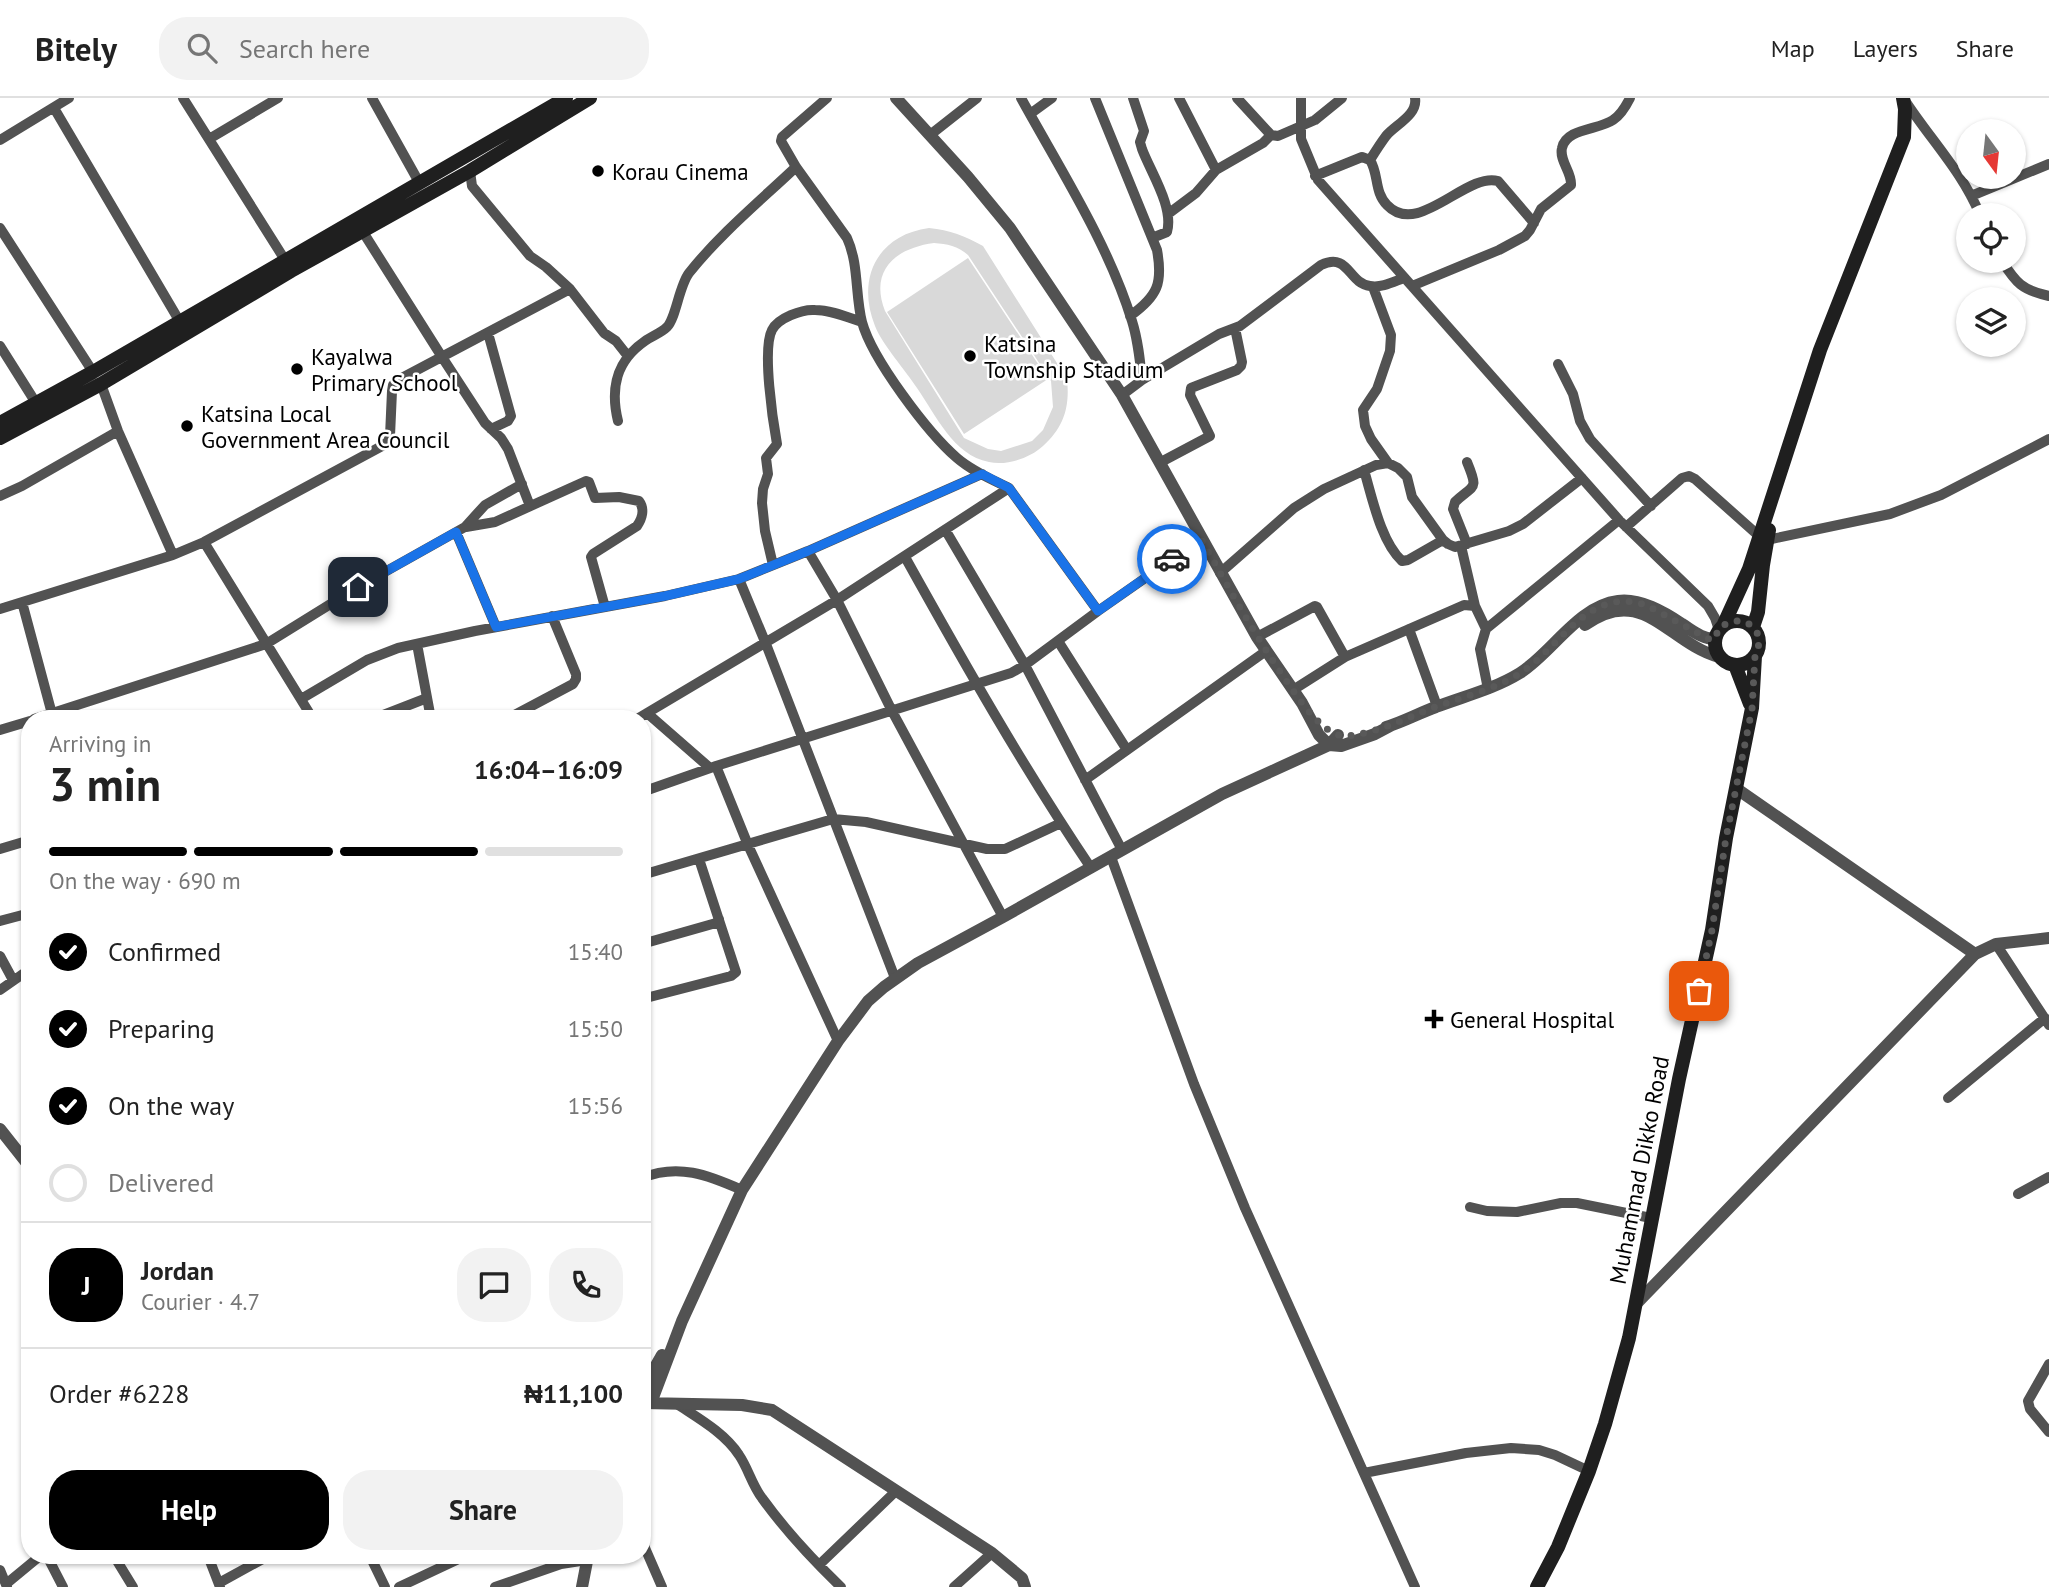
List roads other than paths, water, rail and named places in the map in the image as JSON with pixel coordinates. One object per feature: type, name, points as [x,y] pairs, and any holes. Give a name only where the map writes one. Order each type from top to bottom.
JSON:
[{"type":"main road","points":[[0,438],[97,378],[180,322],[566,98]]},
{"type":"main road","points":[[0,423],[36,403],[97,378],[363,232],[590,98]]},
{"type":"main road","points":[[1719,632],[1737,621],[1746,622],[1757,632],[1759,644],[1755,656],[1750,661],[1729,664],[1719,657],[1716,650],[1719,632],[1763,538],[1820,350],[1904,137],[1908,101]]},
{"type":"main road","points":[[1753,627],[1758,612],[1763,538]]},
{"type":"main road","name":"Muhammad Dikko Road","points":[[1537,1587],[1558,1547],[1589,1471],[1629,1338],[1651,1218],[1712,930],[1726,838],[1752,709],[1755,656]]},
{"type":"main road","points":[[1735,665],[1752,709]]},
{"type":"street","points":[[0,140],[69,98]]},
{"type":"street","points":[[183,98],[285,260]]},
{"type":"street","points":[[209,139],[278,98]]},
{"type":"street","points":[[372,98],[420,184]]},
{"type":"street","points":[[827,98],[782,137],[782,145],[853,250],[862,322],[883,365],[933,434],[959,460],[1009,488],[1098,611]]},
{"type":"street","points":[[896,98],[1010,228],[1122,395],[1257,637],[1302,703],[1334,740]]},
{"type":"street","points":[[930,135],[977,98]]},
{"type":"street","points":[[1021,98],[1088,219],[1109,264],[1130,316],[1138,346],[1142,380]]},
{"type":"street","points":[[1030,114],[1052,98]]},
{"type":"street","points":[[1095,98],[1159,259],[1160,283],[1150,299],[1130,316]]},
{"type":"street","points":[[1133,98],[1144,131],[1140,142],[1142,149],[1169,221],[1167,232],[1152,238]]},
{"type":"street","points":[[1179,98],[1216,170]]},
{"type":"street","points":[[1237,98],[1270,135],[1278,136],[1315,120],[1342,98]]},
{"type":"street","points":[[651,1388],[742,1190],[838,1041],[868,1001],[895,978],[1222,794],[1334,740],[1392,725],[1488,689],[1523,671],[1597,607],[1620,600],[1635,601],[1702,636],[1719,632],[1708,606],[1623,524],[1315,176],[1301,139],[1301,98]]},
{"type":"street","points":[[1370,160],[1387,134],[1412,112],[1416,98]]},
{"type":"street","points":[[1412,286],[1499,250],[1525,236],[1541,209],[1571,185],[1561,155],[1566,139],[1612,121],[1630,98]]},
{"type":"street","points":[[1908,101],[1940,151],[1955,168],[1974,203]]},
{"type":"street","points":[[54,108],[180,322]]},
{"type":"street","points":[[1168,214],[1196,193],[1216,170],[1263,143],[1270,135]]},
{"type":"street","points":[[1315,176],[1362,157],[1370,160],[1374,166],[1378,190],[1387,206],[1398,213],[1414,213],[1435,208],[1478,182],[1490,179],[1498,181],[1534,223]]},
{"type":"street","points":[[1971,196],[2049,164]]},
{"type":"street","points":[[618,421],[614,404],[615,388],[627,355],[669,326],[687,275],[796,167]]},
{"type":"street","points":[[470,171],[472,186],[530,256],[570,289],[604,333],[616,341],[627,355]]},
{"type":"street","points":[[0,229],[97,378],[173,555]]},
{"type":"street","points":[[363,232],[442,357],[491,429],[508,449],[530,506]]},
{"type":"street","points":[[1122,395],[1219,334],[1246,322],[1321,265],[1331,261],[1339,262],[1365,285],[1373,287],[1404,278]]},
{"type":"street","points":[[2010,273],[2016,283],[2032,292],[2049,296]]},
{"type":"street","points":[[1373,287],[1391,335],[1390,351],[1377,389],[1363,410],[1365,426],[1388,463],[1407,477],[1412,496],[1443,540],[1455,547],[1509,531],[1523,524],[1582,478]]},
{"type":"street","points":[[0,609],[173,555],[204,542],[382,446],[388,442],[390,436],[393,385],[398,380],[570,289]]},
{"type":"street","points":[[773,565],[762,503],[768,474],[766,458],[777,444],[770,401],[770,333],[785,319],[812,309],[832,312],[862,322]]},
{"type":"street","points":[[1161,462],[1210,436],[1190,395],[1191,388],[1241,366],[1235,328]]},
{"type":"street","points":[[488,333],[511,416],[508,421],[491,429]]},
{"type":"street","points":[[0,346],[36,403]]},
{"type":"street","points":[[1558,364],[1573,394],[1580,421],[1590,439],[1651,506]]},
{"type":"street","points":[[0,496],[118,431]]},
{"type":"street","points":[[1488,689],[1480,649],[1486,629],[1623,524],[1651,506],[1682,478],[1695,479],[1763,538],[1891,514],[1941,495],[2049,439]]},
{"type":"street","points":[[1467,462],[1475,484],[1473,489],[1455,502],[1453,509],[1464,545],[1475,606],[1486,629]]},
{"type":"street","points":[[1220,573],[1294,508],[1324,489],[1376,465],[1388,463]]},
{"type":"street","points":[[1364,470],[1379,519],[1395,555],[1402,561],[1408,560],[1443,540]]},
{"type":"street","points":[[301,699],[367,660],[398,648],[739,579],[982,474]]},
{"type":"street","points":[[460,529],[495,522],[586,481],[589,482],[595,498],[619,497],[639,501],[642,505],[641,520],[637,526],[592,555],[605,607]]},
{"type":"street","points":[[64,710],[266,644],[358,587],[460,529],[485,505],[522,484]]},
{"type":"street","points":[[651,711],[837,600],[1009,488]]},
{"type":"street","points":[[460,529],[496,627]]},
{"type":"street","points":[[946,531],[1025,665],[1085,780],[1116,853],[1194,1084],[1245,1208],[1415,1587]]},
{"type":"street","points":[[651,789],[1011,673],[1201,539]]},
{"type":"street","points":[[204,542],[308,710]]},
{"type":"street","points":[[808,551],[837,600],[892,710],[1003,917]]},
{"type":"street","points":[[905,557],[975,684],[1091,868]]},
{"type":"street","points":[[739,579],[895,978]]},
{"type":"street","points":[[22,602],[51,710]]},
{"type":"street","points":[[1293,690],[1345,657],[1464,605],[1475,606]]},
{"type":"street","points":[[1257,637],[1315,606],[1345,657]]},
{"type":"street","points":[[1552,646],[1595,618],[1630,610],[1645,614],[1696,648],[1719,657]]},
{"type":"street","points":[[524,710],[573,684],[576,679],[552,617]]},
{"type":"street","points":[[1409,629],[1437,706]]},
{"type":"street","points":[[1058,641],[1127,750]]},
{"type":"street","points":[[417,644],[429,710]]},
{"type":"street","points":[[1085,780],[1266,651]]},
{"type":"street","points":[[396,710],[427,698]]},
{"type":"street","points":[[651,716],[713,767],[838,1041]]},
{"type":"street","points":[[0,730],[21,723]]},
{"type":"street","points":[[1737,789],[1975,954]]},
{"type":"street","points":[[651,872],[833,819],[866,822],[987,849],[1005,849],[1061,823]]},
{"type":"street","points":[[0,849],[21,843]]},
{"type":"street","points":[[651,997],[735,975],[736,970],[699,859]]},
{"type":"street","points":[[0,921],[21,915]]},
{"type":"street","points":[[651,941],[716,923],[719,919]]},
{"type":"street","points":[[1635,1305],[1975,954],[1996,944],[2049,938]]},
{"type":"street","points":[[1948,1098],[2047,1022],[1996,944]]},
{"type":"street","points":[[0,956],[13,981]]},
{"type":"street","points":[[0,990],[21,975]]},
{"type":"street","points":[[0,1129],[21,1156]]},
{"type":"street","points":[[651,1174],[675,1170],[714,1177],[742,1190]]},
{"type":"street","points":[[2018,1194],[2049,1177]]},
{"type":"street","points":[[1470,1207],[1487,1211],[1517,1212],[1561,1203],[1577,1203],[1651,1218]]},
{"type":"street","points":[[651,1374],[682,1321]]},
{"type":"street","points":[[2049,1364],[2028,1401],[2030,1409],[2049,1432]]},
{"type":"street","points":[[651,1403],[742,1405],[772,1410],[992,1553],[1022,1578],[1025,1587]]},
{"type":"street","points":[[676,1404],[708,1425],[740,1455],[762,1499],[841,1587]]},
{"type":"street","points":[[1364,1473],[1466,1453],[1511,1448],[1539,1450],[1589,1471]]},
{"type":"street","points":[[819,1565],[897,1491]]},
{"type":"street","points":[[954,1587],[992,1553]]},
{"type":"street","points":[[651,1562],[662,1587]]},
{"type":"street","points":[[0,1570],[6,1585],[31,1564]]},
{"type":"street","points":[[51,1564],[64,1587]]},
{"type":"street","points":[[119,1564],[133,1587]]},
{"type":"street","points":[[211,1564],[220,1585],[255,1564]]},
{"type":"street","points":[[374,1564],[386,1587]]},
{"type":"street","points":[[399,1587],[448,1564]]},
{"type":"street","points":[[495,1587],[561,1564]]},
{"type":"street","points":[[582,1587],[588,1564]]},
{"type":"place","name":"Korau Cinema","points":[[598,171]]},
{"type":"place","name":"Katsina Township Stadium","points":[[970,356]]},
{"type":"place","name":"Kayalwa Primary School","points":[[297,369]]},
{"type":"place","name":"Katsina Local Government Area Council","points":[[187,426]]},
{"type":"place","name":"General Hospital","points":[[1434,1019]]}]
